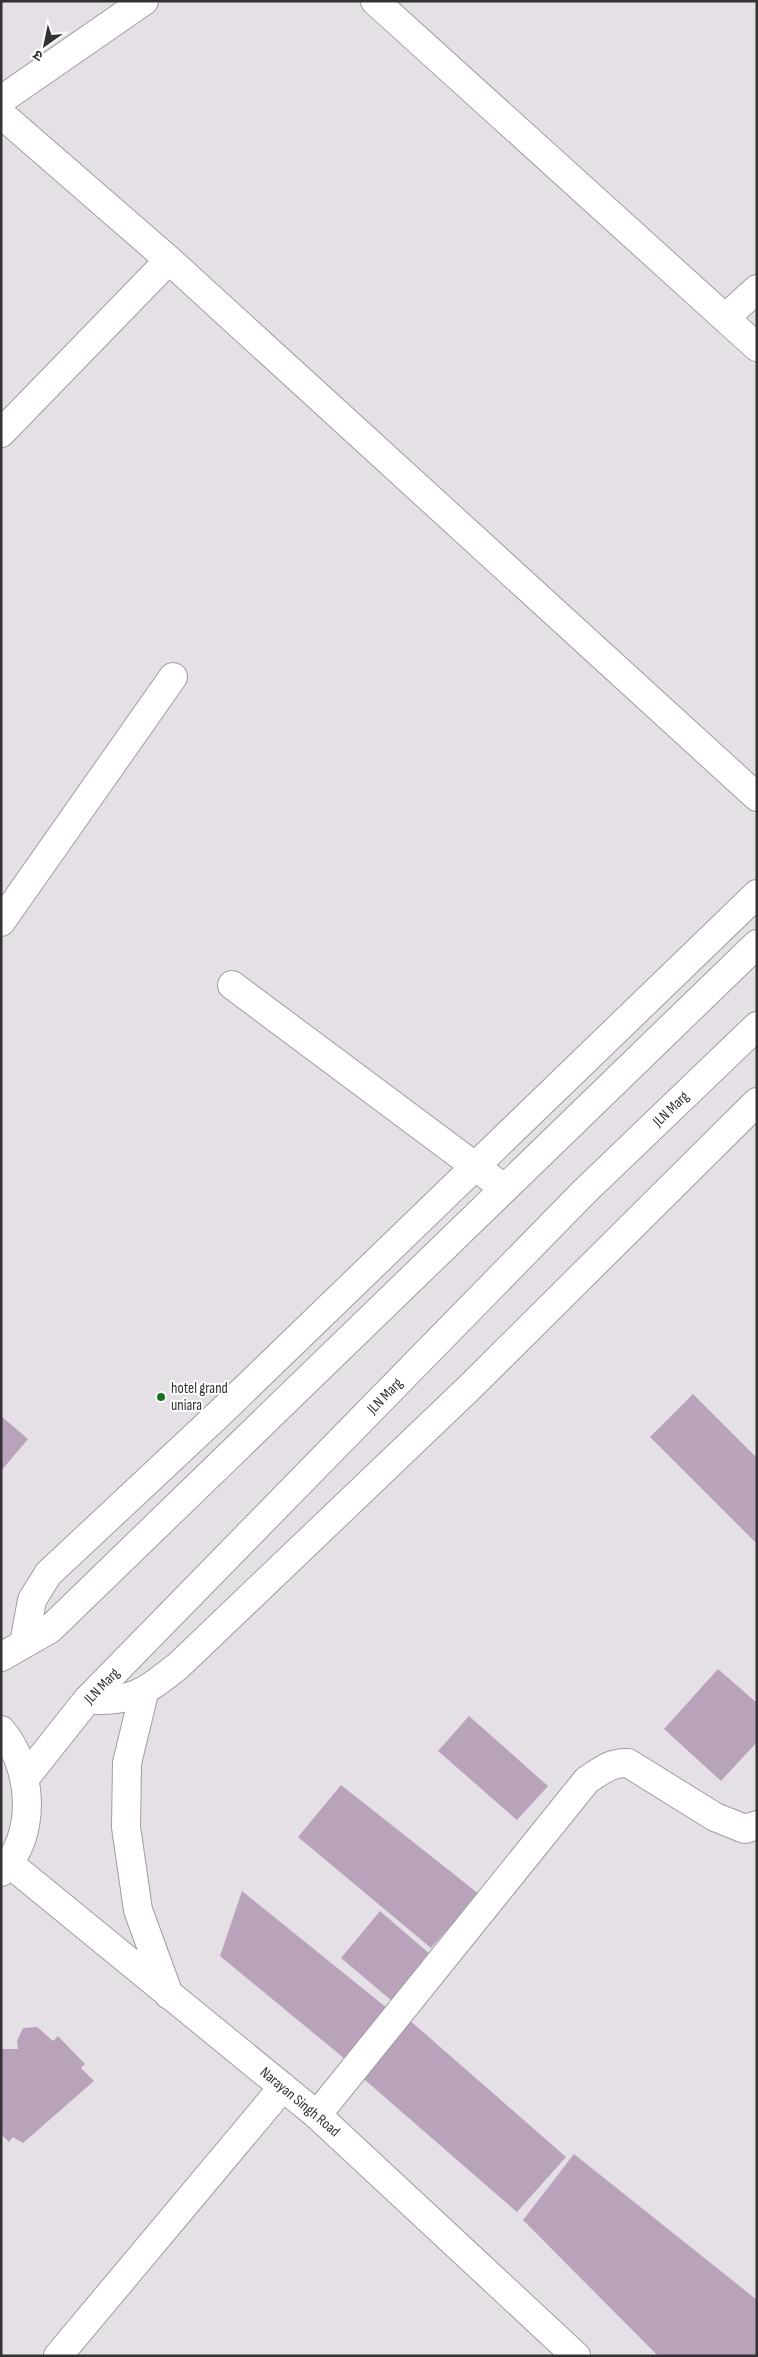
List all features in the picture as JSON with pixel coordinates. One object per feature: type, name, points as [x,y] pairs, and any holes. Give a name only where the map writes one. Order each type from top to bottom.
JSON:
[{"type":"street","points":[[1,100],[144,1]]},
{"type":"street","points":[[375,1],[757,347]]},
{"type":"street","points":[[1,114],[169,260],[757,797]]},
{"type":"street","points":[[1,433],[169,260]]},
{"type":"street","points":[[725,318],[757,289]]},
{"type":"street","points":[[1,922],[173,677]]},
{"type":"street","points":[[13,1650],[32,1600],[48,1574],[220,1413],[757,894]]},
{"type":"street","points":[[13,1650],[50,1629],[757,944]]},
{"type":"street","points":[[232,985],[504,1188]]},
{"type":"street","name":"JLN Marg","points":[[26,1777],[88,1700],[584,1192],[757,1026]]},
{"type":"street","points":[[88,1700],[116,1700],[144,1693],[178,1666],[455,1401],[757,1102]]},
{"type":"street","points":[[144,1693],[127,1763],[126,1827],[138,1910],[169,1995]]},
{"type":"street","points":[[1,1730],[10,1740],[26,1777],[26,1827],[5,1868]]},
{"type":"street","points":[[318,2115],[587,1780],[607,1767],[618,1763],[628,1763],[715,1817],[745,1829],[757,1825]]},
{"type":"street","name":"Narayan Singh Road","points":[[5,1868],[169,1995],[318,2115],[576,2356]]},
{"type":"street","points":[[58,2356],[283,2087]]},
{"type":"building","points":[[693,1394],[757,1458],[757,1544],[650,1437]]},
{"type":"building","points":[[1,1416],[28,1439],[1,1471]]},
{"type":"building","points":[[718,1669],[757,1703],[757,1742],[721,1781],[664,1729]]},
{"type":"building","points":[[469,1716],[548,1786],[517,1820],[438,1751]]},
{"type":"building","points":[[341,1785],[479,1894],[431,1948],[298,1837]]},
{"type":"building","points":[[242,1891],[387,2008],[345,2059],[220,1956]]},
{"type":"building","points":[[380,1911],[431,1955],[392,2001],[341,1958]]},
{"type":"building","points":[[399,2011],[566,2157],[517,2212],[350,2067]]},
{"type":"building","points":[[37,2027],[53,2041],[58,2036],[85,2064],[81,2068],[94,2081],[23,2143],[13,2137],[9,2142],[1,2134],[1,2049],[18,2049],[17,2041],[23,2028]]},
{"type":"building","points":[[574,2154],[757,2300],[757,2356],[658,2356],[523,2220]]},
{"type":"place","name":"hotel grand uniara","points":[[161,1397]]}]
